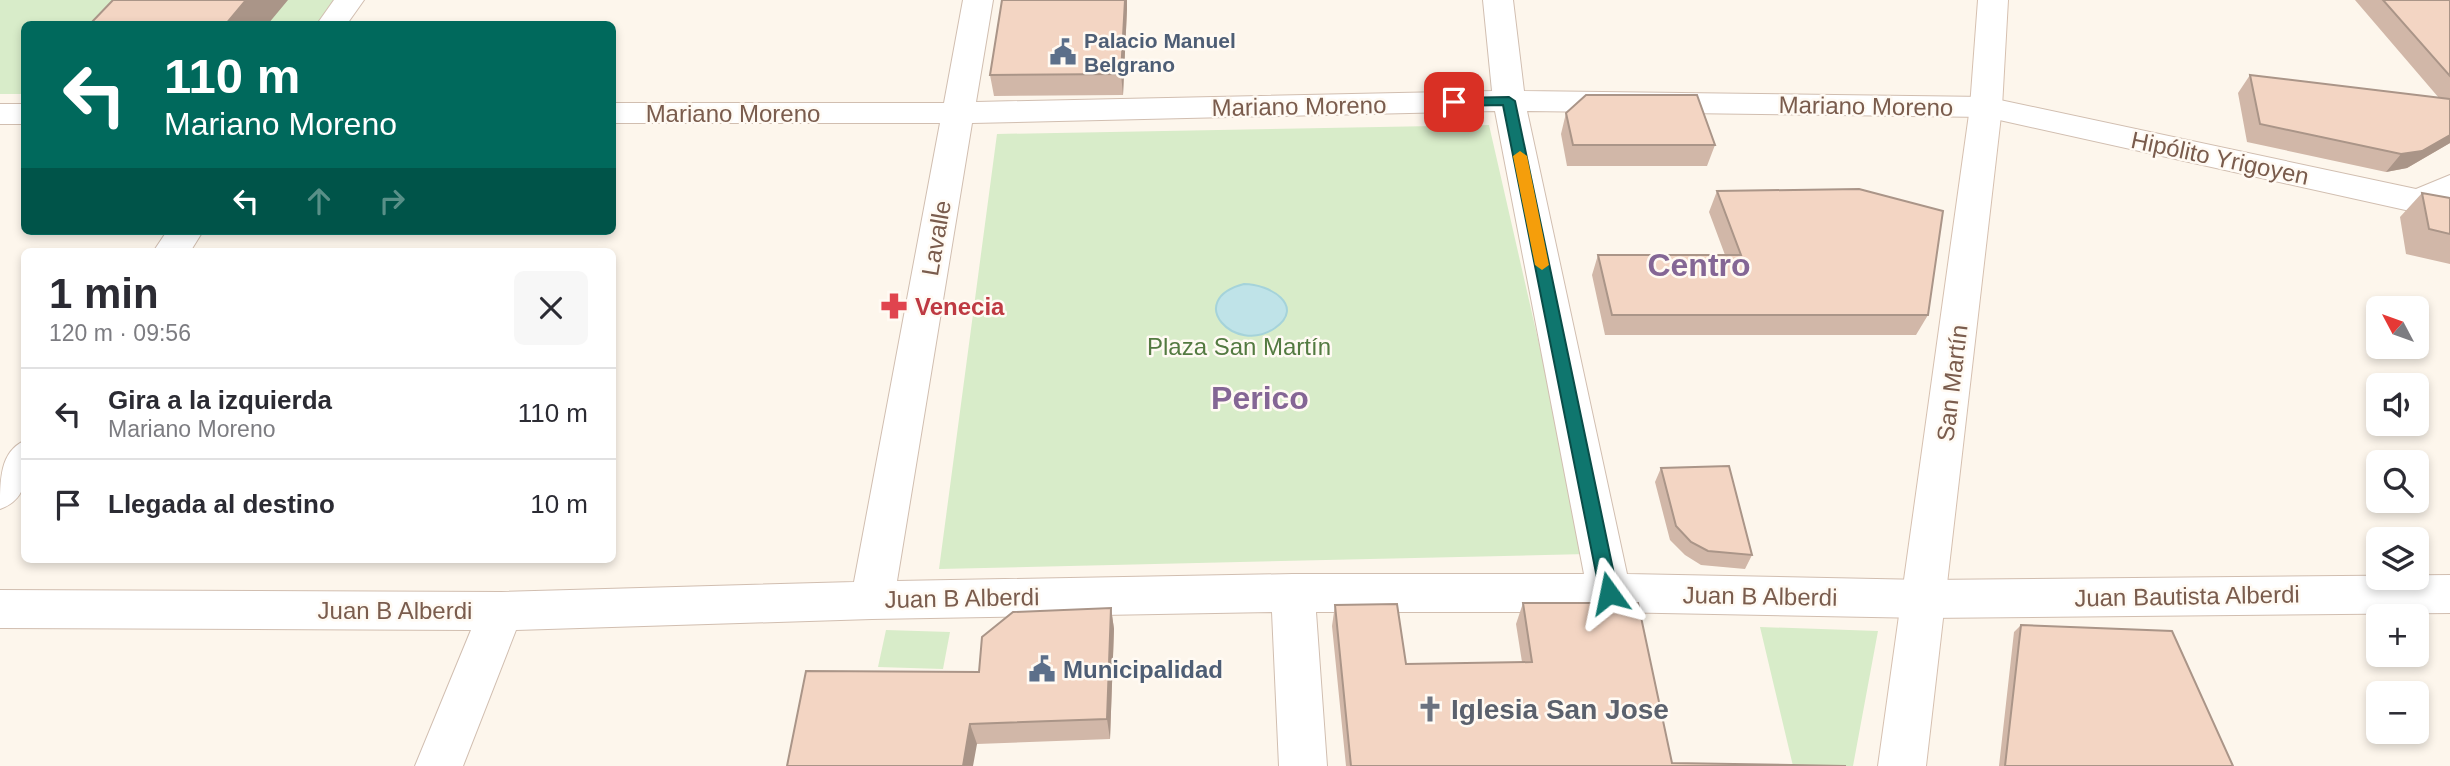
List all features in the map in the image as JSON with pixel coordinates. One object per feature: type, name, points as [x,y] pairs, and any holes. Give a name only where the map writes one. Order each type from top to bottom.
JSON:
[{"type":"street","points":[[334,21],[349,0]]},
{"type":"street","name":"Lavalle","points":[[872,600],[978,0]]},
{"type":"street","points":[[1498,0],[1509,101],[1609,593]]},
{"type":"street","name":"San Martín","points":[[1902,766],[1986,107],[1993,0]]},
{"type":"street","name":"Mariano Moreno","points":[[616,113],[958,113],[1509,101],[1986,107]]},
{"type":"street","name":"Hipólito Yrigoyen","points":[[1986,107],[2435,205],[2450,186]]},
{"type":"street","points":[[0,114],[21,114]]},
{"type":"street","points":[[0,492],[21,461]]},
{"type":"street","points":[[1293,593],[1303,766]]},
{"type":"street","name":"Juan B Alberdi","points":[[0,609],[501,611],[872,600],[1293,593],[1609,593],[1925,598]]},
{"type":"street","name":"Juan Bautista Alberdi","points":[[1925,598],[2450,594]]},
{"type":"street","points":[[439,766],[501,611]]},
{"type":"green space","points":[[0,0],[335,0],[320,21],[21,21],[21,94],[0,94]]},
{"type":"green space","name":"Plaza San Martín","points":[[1489,125],[1587,554],[939,569],[997,134]]},
{"type":"green space","points":[[1760,627],[1878,631],[1853,766],[1793,766]]},
{"type":"green space","points":[[886,630],[950,632],[943,669],[878,667]]},
{"type":"water","points":[[1244,284],[1273,292],[1286,304],[1284,320],[1275,328],[1260,335],[1245,335],[1232,331],[1222,322],[1216,312],[1217,302],[1226,292]]},
{"type":"building","points":[[113,0],[246,0],[228,21],[93,21]]},
{"type":"building","name":"Palacio Manuel Belgrano","points":[[1002,0],[1125,0],[1121,74],[990,75]]},
{"type":"building","points":[[2383,0],[2450,0],[2450,76]]},
{"type":"building","points":[[2250,75],[2450,99],[2450,135],[2422,151],[2401,154],[2260,124]]},
{"type":"building","points":[[1586,95],[1697,95],[1715,145],[1573,145],[1566,113]]},
{"type":"building","points":[[1859,189],[1943,211],[1928,315],[1612,315],[1598,255],[1741,255],[1717,191]]},
{"type":"building","points":[[2422,193],[2450,198],[2450,234],[2429,229]]},
{"type":"building","points":[[1729,466],[1752,555],[1708,551],[1691,542],[1676,526],[1661,468]]},
{"type":"building","points":[[1523,603],[1638,603],[1672,763],[1846,766],[1351,766],[1335,605],[1397,604],[1406,664],[1532,662]]},
{"type":"building","points":[[1111,608],[1107,719],[970,724],[963,766],[787,766],[806,671],[979,672],[982,637],[1013,612]]},
{"type":"building","points":[[2021,625],[2172,631],[2233,766],[2005,766]]},
{"type":"slow traffic","points":[[1520,156],[1542,265]]},
{"type":"place","name":"Palacio Manuel Belgrano","points":[[1063,52]]},
{"type":"place","name":"Venecia","points":[[894,306]]},
{"type":"place","name":"Municipalidad","points":[[1042,669]]},
{"type":"place","name":"Iglesia San Jose","points":[[1430,709]]},
{"type":"district","name":"Centro","points":[[1699,265]]},
{"type":"district","name":"Perico","points":[[1260,398]]},
{"type":"route","points":[[1454,102],[1509,101],[1609,593]]}]
